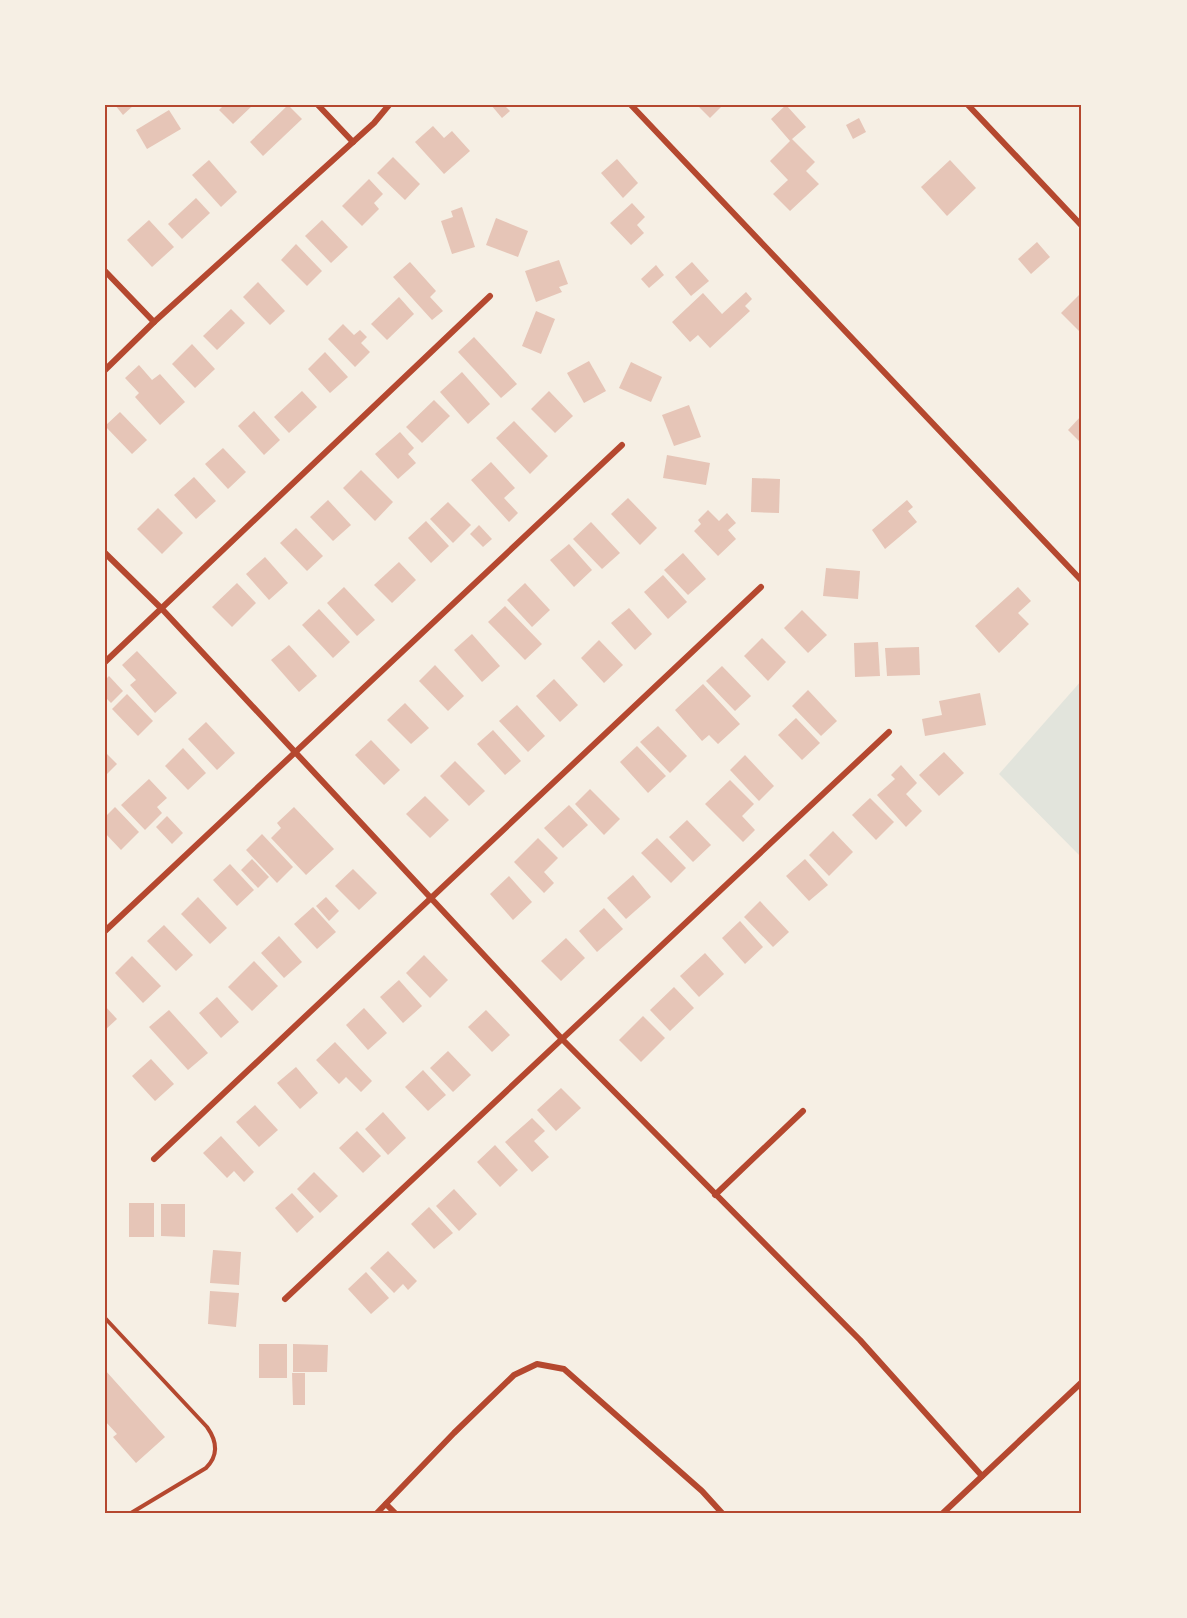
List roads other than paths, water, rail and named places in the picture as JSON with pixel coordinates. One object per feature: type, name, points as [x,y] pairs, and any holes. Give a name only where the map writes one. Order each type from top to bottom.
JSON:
[{"type":"street","points":[[318,105],[353,142]]},
{"type":"street","points":[[105,370],[154,322],[374,123],[389,105]]},
{"type":"street","points":[[631,105],[1082,581]]},
{"type":"street","points":[[968,105],[1082,226]]},
{"type":"street","points":[[105,270],[154,322]]},
{"type":"street","points":[[105,662],[490,296]]},
{"type":"street","points":[[105,931],[622,446]]},
{"type":"street","points":[[105,553],[162,609],[562,1040],[860,1340],[982,1476]]},
{"type":"street","points":[[154,1159],[761,587]]},
{"type":"street","points":[[285,1299],[890,732]]},
{"type":"street","points":[[715,1195],[803,1111]]},
{"type":"street","points":[[377,1513],[514,1375],[537,1364],[564,1369],[702,1491],[722,1513]]},
{"type":"street","points":[[943,1513],[1082,1382]]},
{"type":"street","points":[[386,1504],[395,1513]]},
{"type":"lane","points":[[105,1318],[214,1437],[215,1459],[206,1468],[131,1513]]}]
